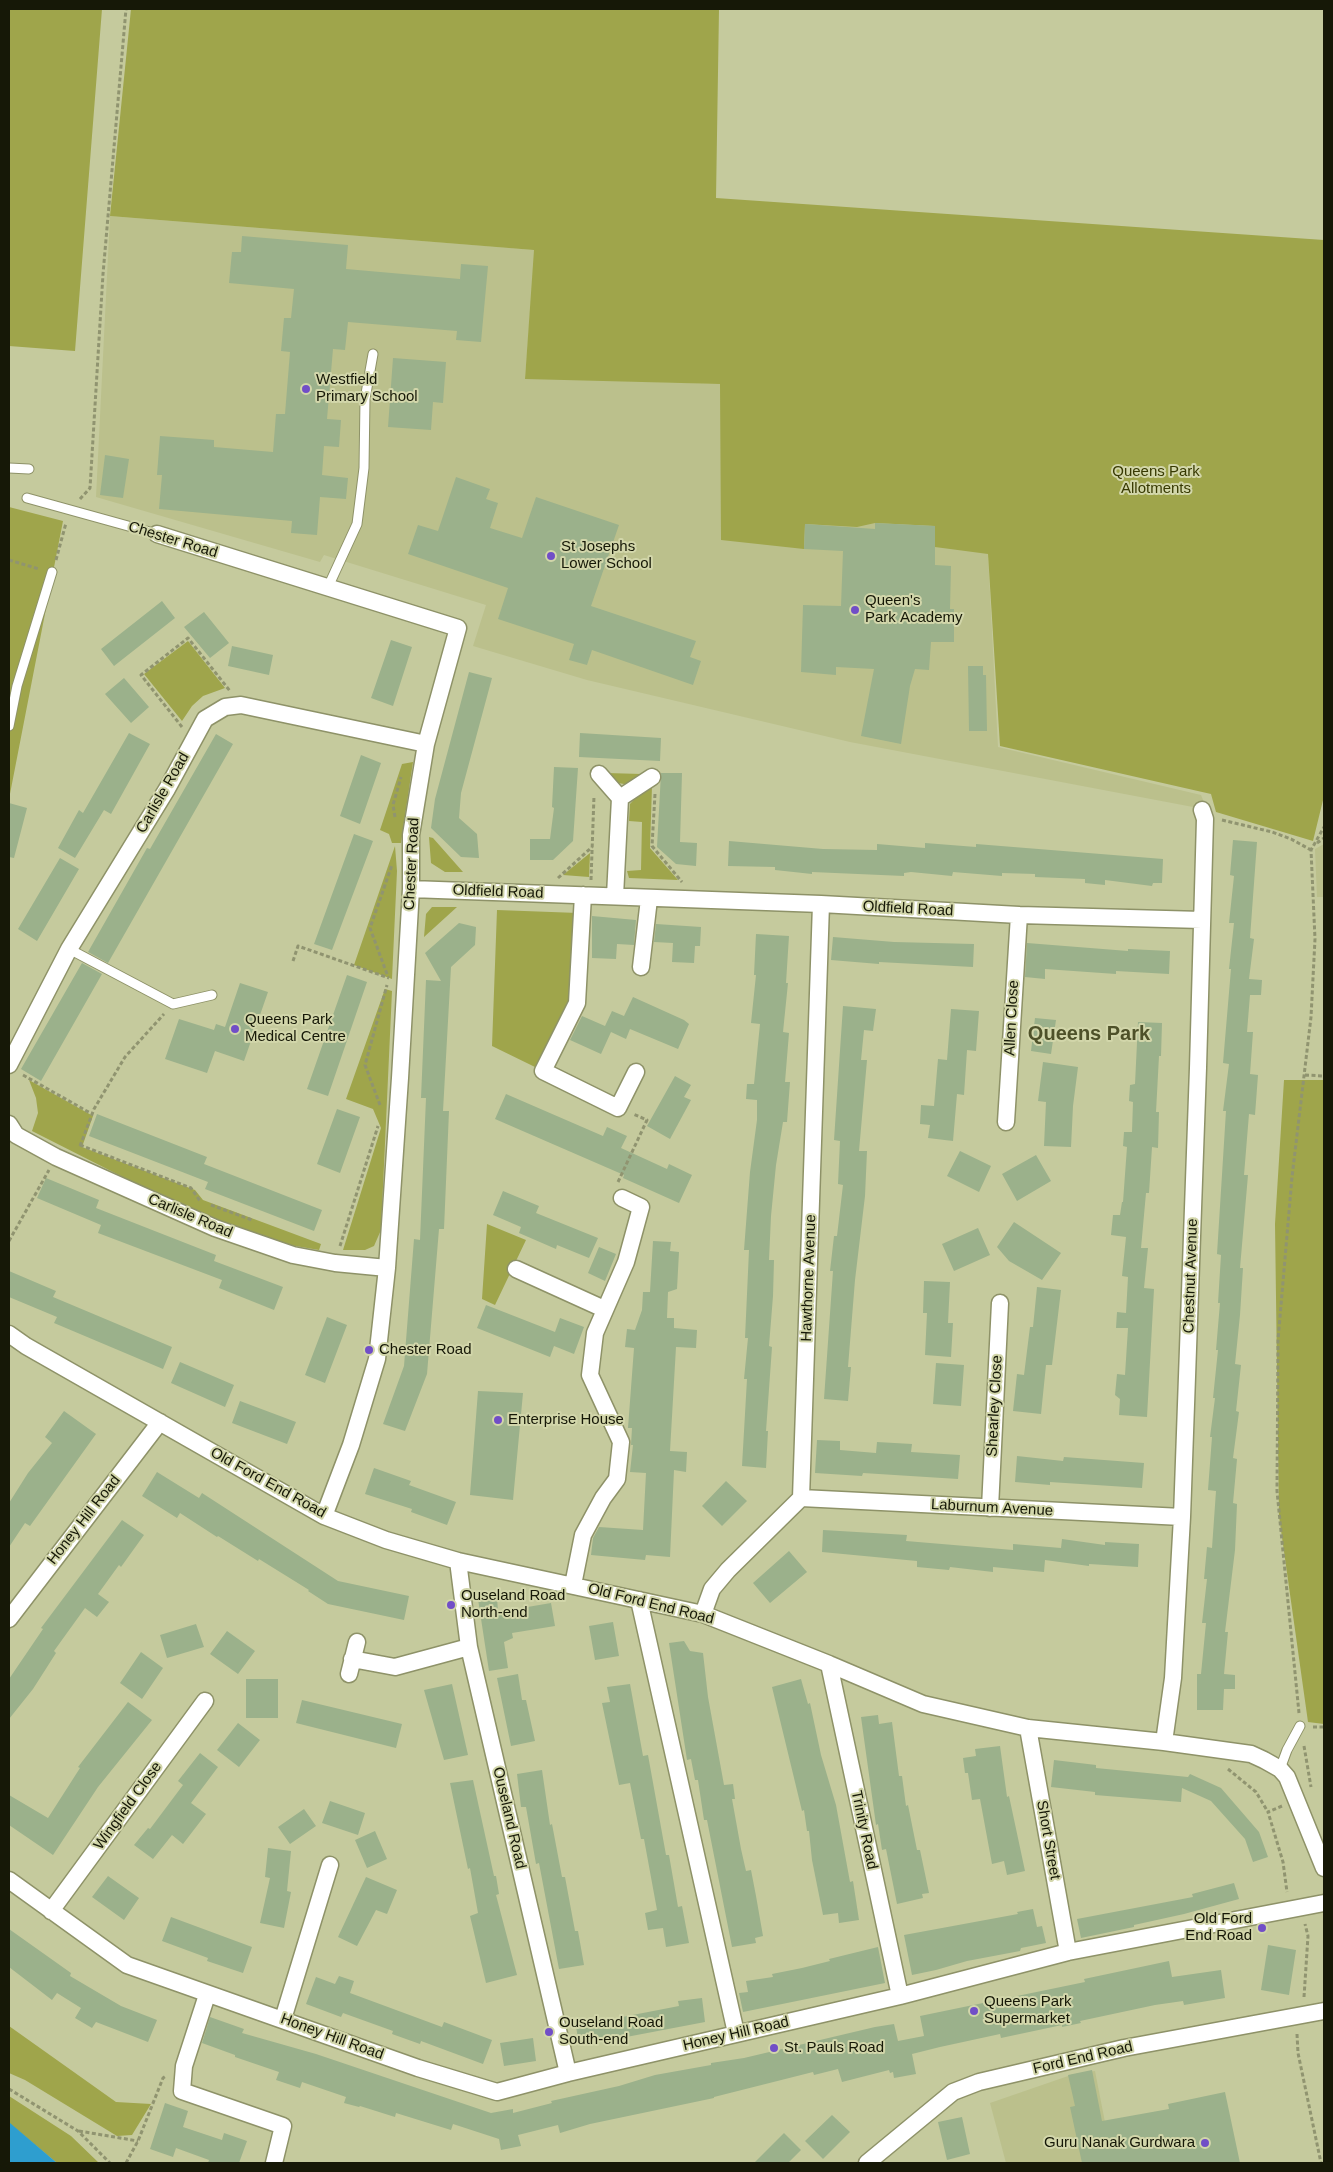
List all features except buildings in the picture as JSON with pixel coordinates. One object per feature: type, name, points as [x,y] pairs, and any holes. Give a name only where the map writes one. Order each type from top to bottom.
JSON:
[{"type":"street","name":"Chester Road","points":[[157,534],[458,628],[426,744],[411,835],[411,890],[387,1268],[376,1359],[351,1445],[324,1516]]},
{"type":"street","name":"Carlisle Road","points":[[13,1068],[68,949],[168,790],[205,720],[225,707],[241,705],[426,744]]},
{"type":"street","points":[[599,774],[620,798],[615,896]]},
{"type":"street","points":[[620,798],[652,777]]},
{"type":"street","name":"Chestnut Avenue","points":[[1164,1742],[1173,1678],[1182,1517],[1198,1077],[1204,814]]},
{"type":"street","name":"Oldfield Road","points":[[411,890],[821,904],[1019,915],[1202,920]]},
{"type":"street","points":[[583,895],[577,1003],[543,1071],[618,1108],[636,1072]]},
{"type":"street","points":[[641,966],[649,899]]},
{"type":"street","name":"Hawthorne Avenue","points":[[801,1498],[821,904]]},
{"type":"street","name":"Allen Close","points":[[1006,1122],[1019,915]]},
{"type":"street","name":"Carlisle Road","points":[[9,1124],[16,1135],[64,1160],[216,1228],[293,1255],[334,1256],[387,1268]]},
{"type":"street","points":[[573,1585],[584,1535],[603,1498],[617,1479],[621,1442],[590,1375],[595,1333],[626,1262],[641,1207],[622,1198]]},
{"type":"street","points":[[516,1269],[604,1309]]},
{"type":"street","name":"Shearley Close","points":[[990,1508],[1000,1303]]},
{"type":"street","name":"Old Ford End Road","points":[[9,1334],[26,1346],[324,1516],[386,1540],[458,1561],[703,1614],[923,1704],[1028,1728],[1164,1742],[1251,1754],[1280,1769]]},
{"type":"street","name":"Honey Hill Road","points":[[9,1619],[160,1422]]},
{"type":"street","points":[[703,1614],[712,1589],[728,1570],[801,1498]]},
{"type":"street","name":"Laburnum Avenue","points":[[801,1498],[1182,1517]]},
{"type":"street","name":"Ouseland Road","points":[[458,1561],[469,1647],[568,2073]]},
{"type":"street","points":[[639,1600],[736,2034]]},
{"type":"street","points":[[357,1642],[351,1667],[395,1667],[469,1647]]},
{"type":"street","name":"Trinity Road","points":[[829,1664],[900,1996]]},
{"type":"street","name":"Wingfield Close","points":[[52,1911],[205,1701]]},
{"type":"street","name":"Short Street","points":[[1028,1728],[1068,1952]]},
{"type":"street","points":[[1280,1769],[1287,1777],[1324,1868]]},
{"type":"street","points":[[283,2019],[330,1865]]},
{"type":"street","name":"Honey Hill Road","points":[[9,1880],[127,1965],[207,1995],[283,2019],[418,2068],[497,2092],[568,2073],[900,1996],[1068,1952],[1324,1903]]},
{"type":"street","points":[[207,1995],[184,2066],[182,2092],[284,2126],[274,2163]]},
{"type":"street","name":"Ford End Road","points":[[874,2161],[953,2092],[979,2082],[1124,2048],[1324,2011]]},
{"type":"lane","points":[[328,588],[357,524],[364,468],[365,399],[373,354]]},
{"type":"lane","points":[[9,468],[29,469]]},
{"type":"lane","name":"Chester Road","points":[[27,498],[157,534]]},
{"type":"lane","points":[[9,726],[17,686],[52,572]]},
{"type":"lane","points":[[68,949],[173,1004],[212,995]]},
{"type":"lane","points":[[1280,1769],[1287,1750],[1300,1726]]},
{"type":"path","points":[[9,560],[52,572],[69,510],[90,488],[103,274],[126,9]]},
{"type":"path","points":[[193,740],[140,675],[188,638],[241,705]]},
{"type":"path","points":[[395,822],[394,804],[404,768]]},
{"type":"path","points":[[1204,814],[1272,832],[1291,839],[1311,850]]},
{"type":"path","points":[[1313,1795],[1300,1726],[1279,1516],[1277,1411],[1278,1340],[1284,1259],[1305,1075],[1315,939],[1311,850],[1324,827]]},
{"type":"path","points":[[1316,843],[1324,838]]},
{"type":"path","points":[[551,894],[557,878],[592,846]]},
{"type":"path","points":[[382,1111],[365,1065],[389,978],[370,928],[395,856]]},
{"type":"path","points":[[293,961],[298,946],[389,978]]},
{"type":"path","points":[[9,1241],[64,1160],[80,1145],[92,1114],[125,1057],[173,1004]]},
{"type":"path","points":[[13,1068],[92,1114]]},
{"type":"path","points":[[1305,1075],[1324,1076]]},
{"type":"path","points":[[618,1108],[647,1120],[612,1194],[622,1198]]},
{"type":"path","points":[[334,1256],[341,1244],[379,1121]]},
{"type":"path","points":[[80,1145],[191,1188],[199,1201],[261,1224]]},
{"type":"path","points":[[334,1256],[341,1244]]},
{"type":"path","points":[[1302,1760],[1307,1764]]},
{"type":"path","points":[[1223,1768],[1231,1771],[1256,1792],[1268,1812],[1283,1862],[1286,1892],[1292,1894]]},
{"type":"path","points":[[1268,1812],[1285,1805]]},
{"type":"path","points":[[1298,2000],[1304,1998],[1308,1936],[1304,1917]]},
{"type":"path","points":[[1296,2028],[1298,2053],[1321,2163]]},
{"type":"path","points":[[126,2163],[138,2142],[163,2078],[184,2066]]},
{"type":"path","points":[[9,2089],[78,2131],[110,2163]]},
{"type":"path","points":[[78,2131],[138,2142]]},
{"type":"shaded area","points":[[110,216],[535,250],[525,378],[720,384],[988,554],[998,747],[1201,795],[1208,812],[1193,807],[850,742],[587,680],[473,646],[486,605],[324,555],[320,562],[96,497]]},
{"type":"shaded area","points":[[1324,844],[1324,897],[1317,897],[1315,849]]},
{"type":"shaded area","points":[[1095,2071],[1113,2163],[1006,2163],[990,2103],[1074,2074]]},
{"type":"green space","points":[[9,9],[102,9],[75,351],[9,346]]},
{"type":"green space","name":"Queens Park Allotments","points":[[131,9],[719,9],[716,198],[1324,240],[1324,796],[1313,841],[1216,812],[1211,794],[1000,746],[988,554],[935,547],[935,526],[875,523],[857,527],[805,524],[804,549],[721,540],[720,384],[525,379],[534,250],[110,216]]},
{"type":"green space","points":[[9,507],[63,521],[9,799]]},
{"type":"green space","points":[[188,641],[225,688],[203,696],[192,706],[182,721],[144,674]]},
{"type":"green space","points":[[413,762],[401,843],[392,843],[389,834],[380,830],[402,764]]},
{"type":"green space","points":[[606,773],[642,774],[630,785],[618,783]]},
{"type":"green space","points":[[652,786],[650,848],[678,880],[629,878],[627,871],[641,870],[642,822],[629,821],[630,804],[638,795]]},
{"type":"green space","points":[[429,837],[433,838],[463,872],[445,872],[431,863]]},
{"type":"green space","points":[[395,846],[397,871],[392,979],[354,965]]},
{"type":"green space","points":[[590,853],[589,877],[563,875]]},
{"type":"green space","points":[[432,907],[457,907],[424,937],[426,914]]},
{"type":"green space","points":[[497,910],[578,913],[571,999],[535,1067],[492,1046]]},
{"type":"green space","points":[[385,989],[392,991],[381,1230],[374,1246],[365,1250],[343,1250],[381,1128],[373,1109],[346,1099]]},
{"type":"green space","points":[[29,1080],[93,1116],[82,1147],[195,1190],[203,1200],[321,1244],[319,1250],[278,1243],[186,1209],[32,1131],[38,1113],[36,1098]]},
{"type":"green space","points":[[1284,1080],[1324,1080],[1324,1724],[1308,1722],[1279,1516],[1275,1224]]},
{"type":"green space","points":[[487,1224],[526,1240],[495,1305],[482,1299]]},
{"type":"green space","points":[[9,2026],[116,2102],[151,2104],[132,2135],[117,2136],[25,2080],[9,2073]]},
{"type":"green space","points":[[9,2096],[71,2136],[99,2163],[57,2163],[9,2123]]},
{"type":"water","points":[[10,2123],[57,2163],[9,2163]]},
{"type":"place","name":"Westfield Primary School","points":[[306,389]]},
{"type":"place","name":"St Josephs Lower School","points":[[551,556]]},
{"type":"place","name":"Queen's Park Academy","points":[[855,610]]},
{"type":"place","name":"Queens Park Medical Centre","points":[[235,1029]]},
{"type":"place","name":"Chester Road","points":[[369,1350]]},
{"type":"place","name":"Enterprise House","points":[[498,1420]]},
{"type":"place","name":"Ouseland Road North-end","points":[[451,1605]]},
{"type":"place","name":"Old Ford End Road","points":[[1262,1928]]},
{"type":"place","name":"Queens Park Supermarket","points":[[974,2011]]},
{"type":"place","name":"Ouseland Road South-end","points":[[549,2032]]},
{"type":"place","name":"St. Pauls Road","points":[[774,2048]]},
{"type":"place","name":"Guru Nanak Gurdwara","points":[[1205,2143]]},
{"type":"district","name":"Queens Park","points":[[1089,1034]]}]
